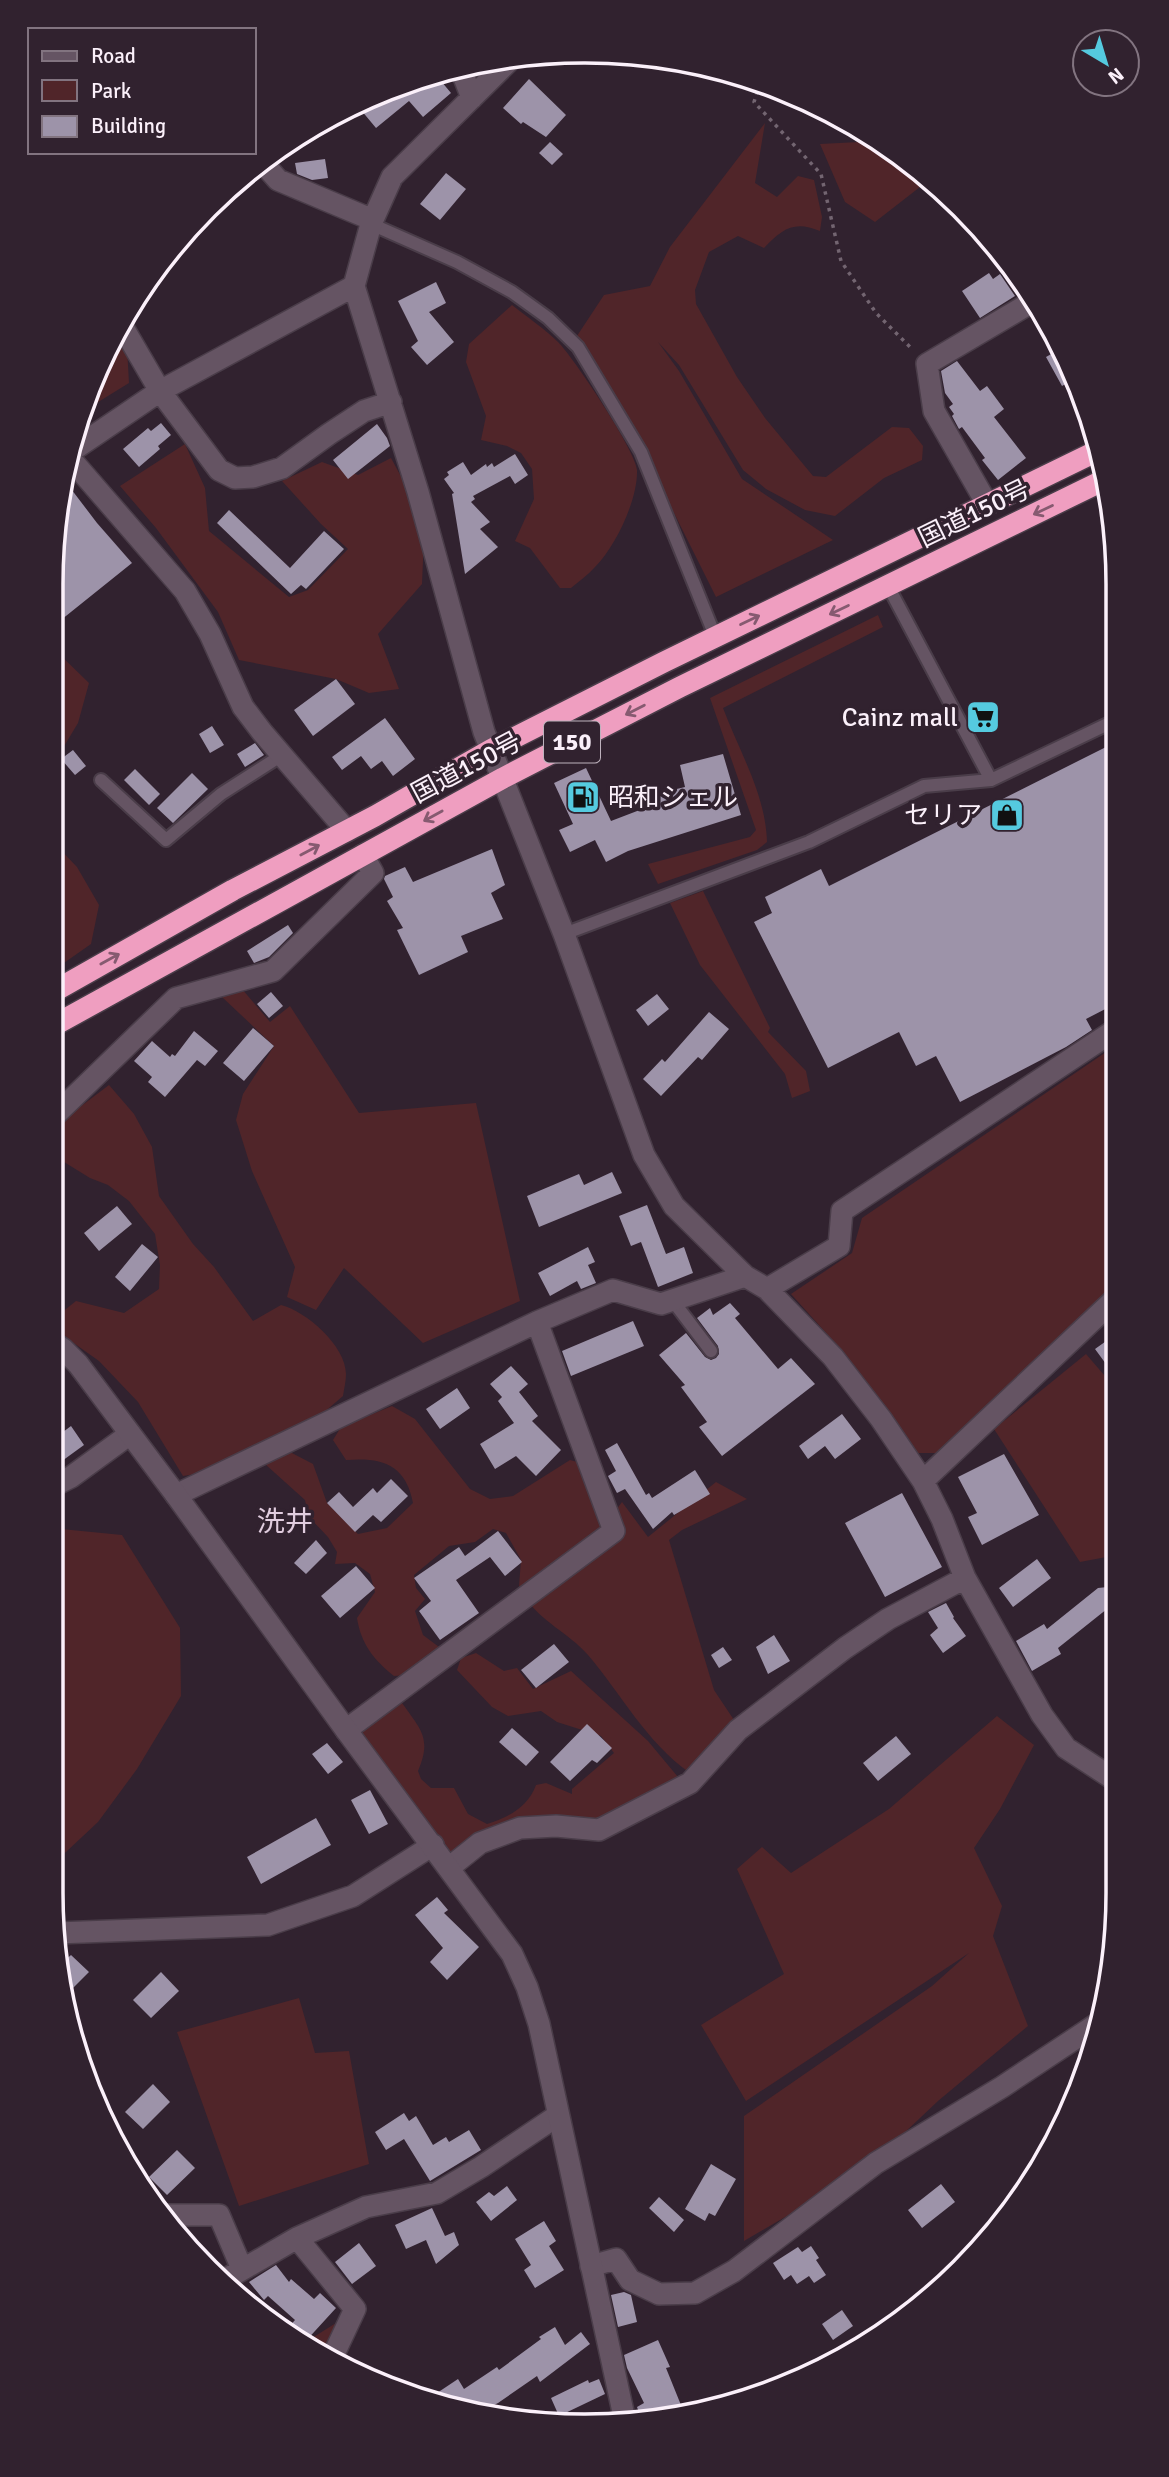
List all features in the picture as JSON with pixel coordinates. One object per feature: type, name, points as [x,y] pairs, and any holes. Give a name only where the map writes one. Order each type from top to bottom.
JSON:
[{"type":"highway","name":"国道150号","points":[[63,986],[492,749],[715,636],[1089,455]]},
{"type":"highway","name":"国道150号","points":[[63,1020],[503,778],[680,687],[1096,484]]},
{"type":"street","points":[[500,70],[392,177],[372,222],[354,286],[391,402],[466,672],[492,749],[564,934],[644,1155],[674,1206],[745,1276],[766,1289],[833,1357],[881,1419],[923,1481],[942,1519],[965,1578],[1042,1715],[1066,1748],[1106,1774]]},
{"type":"street","points":[[464,78],[472,98]]},
{"type":"street","points":[[269,170],[278,180],[372,222]]},
{"type":"street","points":[[83,445],[160,391],[354,286]]},
{"type":"street","points":[[988,504],[934,411],[927,364],[1025,306]]},
{"type":"street","points":[[127,335],[160,391],[219,470],[235,478],[253,477],[282,468],[364,411],[391,402]]},
{"type":"street","points":[[78,464],[186,591],[210,634],[243,707],[347,831]]},
{"type":"street","points":[[63,1107],[176,998],[272,971],[373,873],[363,855]]},
{"type":"street","points":[[766,1289],[839,1246],[842,1212],[1106,1036]]},
{"type":"street","points":[[176,1495],[537,1322],[613,1290],[661,1304],[745,1276]]},
{"type":"street","points":[[923,1481],[1106,1307]]},
{"type":"street","points":[[346,1730],[614,1531],[537,1322]]},
{"type":"street","points":[[63,1349],[78,1364],[176,1495],[512,1954],[527,1987],[538,2024],[623,2413]]},
{"type":"street","points":[[63,1481],[130,1434]]},
{"type":"street","points":[[450,1867],[480,1843],[520,1828],[556,1826],[599,1830],[690,1783],[738,1730],[845,1648],[888,1619],[965,1578]]},
{"type":"street","points":[[65,1933],[268,1926],[353,1896],[433,1845]]},
{"type":"street","points":[[592,2266],[616,2259],[630,2280],[659,2294],[695,2293],[734,2271],[876,2163],[1002,2087],[1087,2031]]},
{"type":"street","points":[[175,2215],[219,2216],[234,2274],[297,2238],[366,2207],[437,2193],[557,2116]]},
{"type":"street","points":[[297,2238],[355,2309],[336,2350]]},
{"type":"lane","points":[[372,222],[457,262],[512,292],[548,318],[578,347],[641,452],[715,636]]},
{"type":"lane","points":[[888,586],[991,780]]},
{"type":"lane","points":[[564,934],[808,842],[924,786],[991,780],[1106,725]]},
{"type":"lane","points":[[101,780],[166,840],[221,794],[282,755]]},
{"type":"lane","points":[[673,1301],[711,1351]]},
{"type":"path","points":[[757,93],[754,102],[821,173],[841,261],[876,313],[927,364]]},
{"type":"green space","points":[[765,123],[755,183],[777,197],[798,176],[814,180],[822,217],[820,231],[803,226],[789,228],[764,248],[738,236],[709,252],[695,290],[696,304],[737,377],[765,418],[813,476],[826,477],[892,427],[909,428],[923,446],[922,460],[884,478],[835,516],[805,510],[766,489],[743,470],[679,365],[658,342],[679,371],[742,479],[833,540],[716,597],[630,425],[573,342],[604,295],[650,286],[670,247]]},
{"type":"green space","points":[[859,142],[921,186],[875,222],[845,202],[820,144]]},
{"type":"green space","points":[[512,305],[547,332],[566,351],[616,425],[637,470],[630,508],[618,535],[603,558],[571,588],[560,588],[530,548],[515,541],[534,499],[532,469],[521,453],[507,446],[481,440],[486,416],[466,362],[469,344]]},
{"type":"green space","points":[[123,343],[127,347],[129,383],[96,403]]},
{"type":"green space","points":[[185,444],[205,488],[209,531],[289,597],[308,590],[348,549],[282,481],[322,462],[358,475],[391,458],[417,506],[424,536],[422,584],[378,634],[399,689],[369,693],[336,679],[239,660],[218,612],[156,528],[120,486]]},
{"type":"green space","points":[[878,615],[883,627],[723,708],[757,790],[767,842],[757,850],[658,884],[648,864],[750,837],[756,830],[710,698]]},
{"type":"green space","points":[[63,658],[89,683],[78,723],[63,748]]},
{"type":"green space","points":[[63,852],[77,867],[99,905],[91,944],[63,964]]},
{"type":"green space","points":[[703,891],[770,1028],[768,1032],[806,1071],[810,1091],[792,1098],[785,1074],[700,965],[670,903]]},
{"type":"green space","points":[[242,989],[270,1022],[290,1006],[359,1113],[476,1103],[520,1301],[423,1343],[344,1268],[316,1310],[287,1297],[295,1267],[252,1171],[236,1120],[243,1094],[274,1046],[222,997]]},
{"type":"green space","points":[[1106,1052],[1106,1300],[939,1453],[916,1453],[845,1354],[791,1294],[852,1253],[862,1218]]},
{"type":"green space","points":[[109,1085],[134,1114],[152,1147],[159,1196],[193,1244],[214,1267],[253,1321],[281,1305],[302,1314],[323,1331],[344,1363],[346,1377],[343,1396],[308,1426],[196,1474],[183,1476],[138,1402],[99,1361],[63,1336],[63,1311],[76,1301],[124,1313],[159,1289],[160,1265],[155,1234],[129,1201],[108,1185],[90,1178],[64,1162],[63,1120]]},
{"type":"green space","points":[[1086,1354],[1106,1377],[1106,1557],[1080,1562],[994,1429]]},
{"type":"green space","points":[[392,1406],[415,1419],[470,1489],[490,1499],[513,1496],[570,1460],[581,1463],[613,1514],[622,1502],[648,1537],[716,1482],[747,1499],[682,1530],[669,1540],[714,1690],[738,1726],[690,1773],[674,1761],[647,1733],[588,1655],[547,1621],[525,1597],[527,1592],[519,1586],[521,1560],[506,1533],[493,1529],[475,1542],[449,1546],[414,1575],[416,1588],[425,1599],[415,1611],[423,1635],[439,1647],[432,1659],[415,1672],[394,1676],[380,1664],[365,1644],[357,1618],[375,1592],[370,1574],[355,1563],[335,1564],[337,1552],[328,1537],[308,1516],[305,1500],[265,1464],[290,1452],[313,1464],[327,1503],[358,1534],[387,1528],[413,1503],[405,1479],[398,1471],[381,1462],[346,1460],[333,1440],[341,1427]]},
{"type":"green space","points":[[63,1529],[122,1535],[180,1628],[181,1696],[137,1769],[98,1822],[63,1855]]},
{"type":"green space","points":[[476,1653],[504,1671],[517,1668],[533,1689],[571,1671],[648,1741],[678,1777],[671,1785],[612,1823],[520,1828],[448,1864],[346,1734],[376,1703],[402,1703],[419,1728],[424,1742],[418,1771],[421,1779],[431,1788],[454,1788],[468,1814],[487,1824],[517,1810],[528,1799],[536,1785],[546,1783],[572,1794],[572,1789],[614,1753],[601,1736],[557,1722],[541,1711],[508,1716],[492,1707],[457,1670],[461,1658]]},
{"type":"green space","points":[[997,1716],[1034,1745],[1000,1809],[974,1848],[1002,1906],[993,1936],[1028,2026],[938,2101],[864,2171],[744,2241],[744,2116],[932,1986],[969,1953],[746,2101],[701,2025],[784,1974],[737,1869],[762,1847],[791,1873],[889,1809]]},
{"type":"green space","points":[[299,1998],[315,2053],[349,2051],[369,2164],[239,2206],[177,2032]]},
{"type":"green space","points":[[336,2323],[328,2346],[313,2337]]},
{"type":"building","points":[[529,79],[566,115],[546,137],[523,122],[521,124],[503,108]]},
{"type":"building","points":[[443,83],[451,93],[423,117],[409,101],[376,128],[363,113]]},
{"type":"building","points":[[550,142],[563,154],[552,165],[539,153]]},
{"type":"building","points":[[325,159],[328,178],[312,180],[297,174],[295,163]]},
{"type":"building","points":[[446,173],[466,189],[440,220],[420,204]]},
{"type":"building","points":[[989,273],[993,279],[1000,274],[1015,296],[980,318],[962,291]]},
{"type":"building","points":[[436,282],[446,303],[429,312],[454,342],[427,365],[411,347],[418,341],[398,301]]},
{"type":"building","points":[[1052,354],[1066,384],[1062,386],[1046,357]]},
{"type":"building","points":[[957,361],[980,391],[987,386],[1004,409],[994,417],[1026,458],[998,480],[982,460],[985,458],[962,427],[959,429],[952,416],[954,414],[949,407],[953,404],[945,393],[941,371]]},
{"type":"building","points":[[161,423],[171,435],[158,446],[160,449],[139,467],[123,449],[148,428],[151,431]]},
{"type":"building","points":[[377,424],[390,446],[348,479],[333,460]]},
{"type":"building","points":[[515,454],[528,475],[515,484],[510,476],[473,496],[475,499],[471,502],[490,522],[480,529],[498,547],[465,574],[452,494],[454,493],[444,479],[449,475],[447,472],[463,462],[471,475],[486,464],[487,467],[492,463],[494,467]]},
{"type":"building","points":[[72,490],[97,523],[132,563],[63,618],[64,550]]},
{"type":"building","points":[[229,510],[290,568],[324,531],[344,549],[306,589],[301,585],[291,594],[217,523]]},
{"type":"building","points":[[336,679],[355,704],[313,736],[294,710]]},
{"type":"building","points":[[385,718],[415,759],[393,776],[382,761],[371,769],[361,756],[342,770],[332,757]]},
{"type":"building","points":[[212,726],[224,745],[210,753],[199,734]]},
{"type":"building","points":[[255,743],[264,755],[245,767],[237,754]]},
{"type":"building","points":[[1106,747],[1106,1009],[1086,1019],[1092,1030],[1066,1047],[960,1102],[936,1056],[916,1066],[899,1032],[828,1068],[754,922],[772,913],[765,897],[821,869],[829,886]]},
{"type":"building","points":[[73,750],[86,766],[75,775],[63,761],[63,758]]},
{"type":"building","points":[[723,754],[741,815],[628,851],[606,862],[595,840],[570,852],[559,830],[573,824],[554,783],[586,768],[611,821],[658,803],[656,794],[685,787],[680,765]]},
{"type":"building","points":[[135,769],[160,794],[149,805],[124,780]]},
{"type":"building","points":[[192,773],[208,789],[173,823],[157,808]]},
{"type":"building","points":[[492,849],[505,885],[491,893],[503,919],[461,936],[468,952],[419,975],[397,930],[403,928],[387,901],[393,897],[385,876],[405,867],[413,882]]},
{"type":"building","points":[[288,925],[293,933],[269,957],[254,963],[247,951]]},
{"type":"building","points":[[271,992],[283,1006],[269,1018],[257,1004]]},
{"type":"building","points":[[657,994],[669,1009],[648,1026],[636,1010]]},
{"type":"building","points":[[709,1012],[729,1029],[702,1060],[698,1057],[661,1096],[643,1079],[662,1059],[665,1062]]},
{"type":"building","points":[[253,1028],[274,1046],[244,1081],[223,1063]]},
{"type":"building","points":[[194,1031],[218,1051],[205,1066],[197,1060],[165,1097],[148,1082],[152,1077],[134,1061],[152,1041],[170,1057],[172,1054],[175,1056]]},
{"type":"building","points":[[612,1172],[622,1193],[539,1227],[527,1196],[579,1174],[584,1185]]},
{"type":"building","points":[[647,1205],[666,1254],[684,1247],[693,1273],[658,1287],[641,1242],[631,1246],[619,1216]]},
{"type":"building","points":[[117,1206],[132,1224],[99,1251],[84,1233]]},
{"type":"building","points":[[142,1244],[158,1257],[130,1291],[115,1277]]},
{"type":"building","points":[[588,1247],[595,1262],[588,1265],[596,1283],[581,1289],[577,1281],[550,1296],[538,1273]]},
{"type":"building","points":[[730,1303],[740,1314],[735,1318],[778,1369],[791,1358],[815,1384],[722,1456],[699,1427],[707,1422],[681,1387],[685,1385],[659,1355],[686,1333],[705,1357],[711,1360],[716,1358],[719,1354],[718,1346],[697,1318],[710,1308],[713,1315]]},
{"type":"building","points":[[633,1321],[644,1346],[571,1376],[562,1351]]},
{"type":"building","points":[[1106,1341],[1106,1364],[1095,1349]]},
{"type":"building","points":[[511,1366],[528,1384],[519,1392],[538,1416],[532,1421],[561,1450],[536,1476],[516,1456],[495,1469],[480,1444],[514,1423],[498,1401],[502,1397],[490,1384]]},
{"type":"building","points":[[457,1388],[470,1408],[440,1429],[426,1409]]},
{"type":"building","points":[[842,1414],[861,1439],[835,1459],[825,1446],[808,1459],[799,1446]]},
{"type":"building","points":[[71,1426],[84,1445],[63,1460],[63,1432]]},
{"type":"building","points":[[617,1443],[646,1495],[649,1493],[652,1498],[695,1470],[710,1494],[674,1515],[672,1512],[653,1529],[625,1489],[617,1493],[608,1476],[616,1471],[605,1450]]},
{"type":"building","points":[[1004,1454],[1039,1515],[982,1545],[968,1517],[977,1513],[958,1477]]},
{"type":"building","points":[[391,1479],[408,1496],[381,1522],[373,1515],[355,1532],[327,1503],[339,1492],[353,1507],[373,1488],[377,1493]]},
{"type":"building","points":[[902,1493],[942,1567],[885,1597],[845,1523]]},
{"type":"building","points":[[498,1531],[522,1562],[505,1576],[490,1557],[456,1580],[479,1613],[440,1640],[419,1611],[431,1601],[414,1578],[459,1547],[465,1556]]},
{"type":"building","points":[[316,1540],[327,1553],[306,1574],[294,1563]]},
{"type":"building","points":[[1037,1559],[1051,1578],[1013,1607],[999,1588]]},
{"type":"building","points":[[356,1566],[375,1588],[340,1618],[321,1596]]},
{"type":"building","points":[[1106,1587],[1106,1610],[1058,1648],[1061,1654],[1032,1671],[1016,1641],[1044,1624],[1047,1629],[1098,1588]]},
{"type":"building","points":[[946,1603],[966,1636],[943,1653],[930,1635],[938,1628],[928,1612]]},
{"type":"building","points":[[774,1635],[790,1661],[768,1674],[756,1647]]},
{"type":"building","points":[[554,1644],[569,1662],[536,1688],[521,1670]]},
{"type":"building","points":[[723,1647],[732,1660],[719,1668],[711,1655]]},
{"type":"building","points":[[587,1724],[612,1748],[597,1763],[592,1760],[570,1781],[550,1762]]},
{"type":"building","points":[[512,1728],[539,1752],[526,1766],[499,1742]]},
{"type":"building","points":[[896,1736],[911,1754],[878,1781],[863,1763]]},
{"type":"building","points":[[327,1743],[343,1762],[328,1774],[312,1754]]},
{"type":"building","points":[[370,1790],[388,1824],[369,1834],[351,1800]]},
{"type":"building","points":[[316,1818],[331,1845],[261,1884],[247,1857]]},
{"type":"building","points":[[437,1897],[448,1910],[444,1913],[479,1947],[447,1980],[430,1962],[443,1948],[415,1915]]},
{"type":"building","points":[[71,1955],[89,1972],[72,1989],[67,1961]]},
{"type":"building","points":[[161,1972],[179,1991],[151,2018],[133,2000]]},
{"type":"building","points":[[153,2084],[170,2102],[143,2129],[125,2112]]},
{"type":"building","points":[[404,2113],[409,2121],[416,2116],[433,2145],[446,2137],[449,2142],[469,2130],[481,2150],[430,2181],[404,2139],[386,2150],[375,2132]]},
{"type":"building","points":[[177,2150],[195,2168],[167,2195],[149,2177]]},
{"type":"building","points":[[711,2164],[736,2179],[715,2216],[709,2213],[705,2221],[685,2209]]},
{"type":"building","points":[[941,2184],[955,2202],[922,2228],[908,2210]]},
{"type":"building","points":[[507,2186],[517,2200],[491,2221],[476,2202],[489,2192],[494,2196]]},
{"type":"building","points":[[659,2197],[684,2220],[674,2232],[649,2208]]},
{"type":"building","points":[[432,2208],[445,2236],[454,2232],[459,2245],[436,2264],[426,2240],[406,2249],[395,2225]]},
{"type":"building","points":[[544,2221],[556,2241],[549,2246],[564,2270],[535,2288],[524,2270],[531,2265],[515,2239]]},
{"type":"building","points":[[359,2243],[376,2266],[352,2284],[335,2262]]},
{"type":"building","points":[[811,2246],[826,2275],[814,2283],[809,2276],[797,2284],[791,2275],[784,2280],[773,2263],[798,2247],[802,2252]]},
{"type":"building","points":[[276,2265],[289,2282],[291,2279],[314,2299],[320,2293],[336,2308],[311,2336],[292,2324],[295,2320],[268,2296],[264,2300],[249,2282]]},
{"type":"building","points":[[624,2292],[631,2295],[637,2322],[618,2327],[611,2295]]},
{"type":"building","points":[[842,2310],[853,2326],[833,2340],[822,2324]]},
{"type":"building","points":[[555,2327],[565,2345],[581,2332],[590,2344],[540,2382],[537,2376],[493,2406],[438,2392],[458,2379],[464,2389],[497,2367],[499,2370],[541,2339],[539,2337]]},
{"type":"building","points":[[658,2340],[670,2367],[666,2368],[681,2405],[639,2411],[637,2407],[644,2403],[627,2368],[624,2355]]},
{"type":"building","points":[[599,2379],[605,2394],[564,2413],[558,2413],[551,2398],[588,2380],[589,2383]]},
{"type":"place","name":"Cainz mall","points":[[983,717]]},
{"type":"place","name":"昭和シェル","points":[[583,797]]},
{"type":"place","name":"セリア","points":[[1007,815]]},
{"type":"district","name":"洗井","points":[[285,1521]]}]
